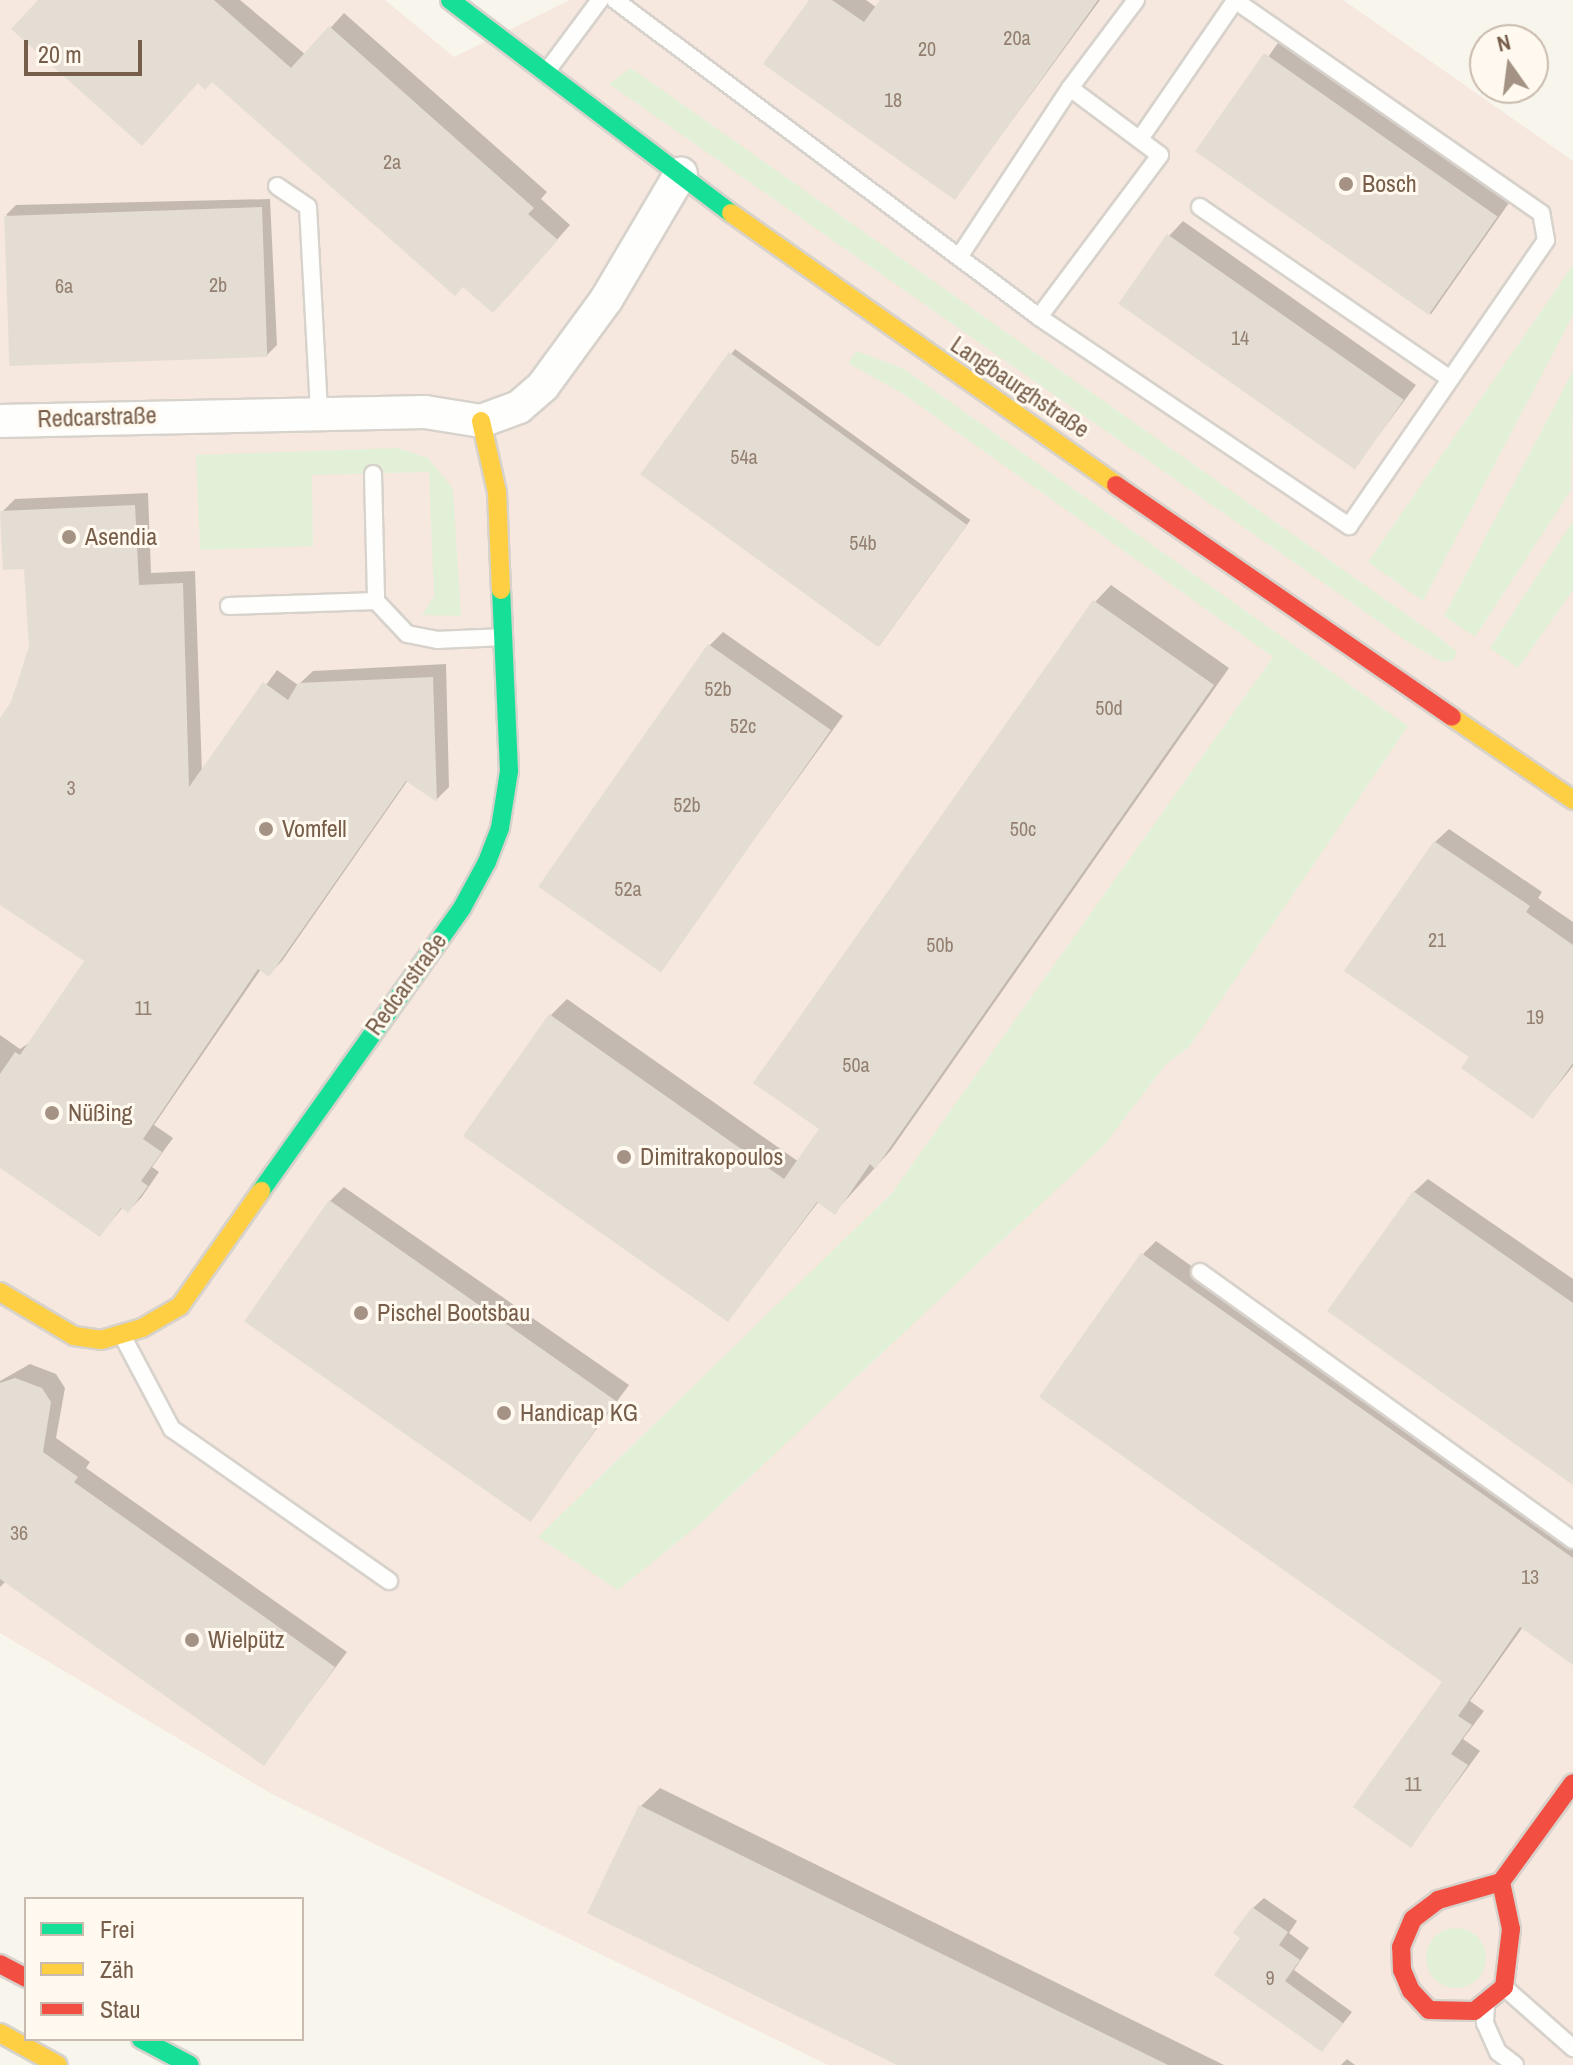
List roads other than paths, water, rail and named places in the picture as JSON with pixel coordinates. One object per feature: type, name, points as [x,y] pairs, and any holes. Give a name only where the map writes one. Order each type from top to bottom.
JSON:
[{"type":"main road","name":"Langbaurghstraße","points":[[450,0],[825,284],[1573,800]]},
{"type":"main road","name":"Redcarstraße","points":[[0,1292],[74,1336],[101,1340],[122,1335],[180,1306],[462,908],[487,862],[507,802],[509,771],[497,492],[481,421]]},
{"type":"main road","points":[[1501,1882],[1511,1929],[1504,1987],[1486,2006],[1474,2011],[1429,2010],[1411,1991],[1401,1947],[1413,1919],[1438,1900],[1501,1882],[1573,1783]]},
{"type":"main road","points":[[0,1964],[24,1977]]},
{"type":"main road","points":[[0,2033],[58,2065]]},
{"type":"main road","points":[[145,2041],[190,2065]]},
{"type":"street","name":"Redcarstraße","points":[[0,421],[425,412],[481,421],[519,407],[543,386],[606,300],[681,173]]},
{"type":"lane","points":[[546,72],[600,0]]},
{"type":"lane","points":[[615,0],[1039,317],[1349,526],[1546,240],[1541,213],[1235,0],[1140,139]]},
{"type":"lane","points":[[959,257],[1070,88],[1136,0]]},
{"type":"lane","points":[[1039,317],[1160,155],[1070,88]]},
{"type":"lane","points":[[277,186],[308,207],[319,412]]},
{"type":"lane","points":[[1200,207],[1450,379]]},
{"type":"lane","points":[[373,474],[376,601],[407,634],[438,640],[504,637]]},
{"type":"lane","points":[[229,606],[376,601]]},
{"type":"lane","points":[[1200,1272],[1573,1540]]},
{"type":"lane","points":[[122,1335],[172,1429],[389,1581]]},
{"type":"lane","points":[[1504,1987],[1570,2040]]},
{"type":"lane","points":[[1486,2006],[1485,2023],[1498,2052],[1515,2065]]},
{"type":"place","name":"Bosch","points":[[1346,184]]},
{"type":"place","name":"Asendia","points":[[69,537]]},
{"type":"place","name":"Vomfell","points":[[266,829]]},
{"type":"place","name":"Nüßing","points":[[52,1113]]},
{"type":"place","name":"Dimitrakopoulos","points":[[624,1157]]},
{"type":"place","name":"Pischel Bootsbau","points":[[361,1313]]},
{"type":"place","name":"Handicap KG","points":[[504,1413]]},
{"type":"place","name":"Wielpütz","points":[[192,1640]]}]
